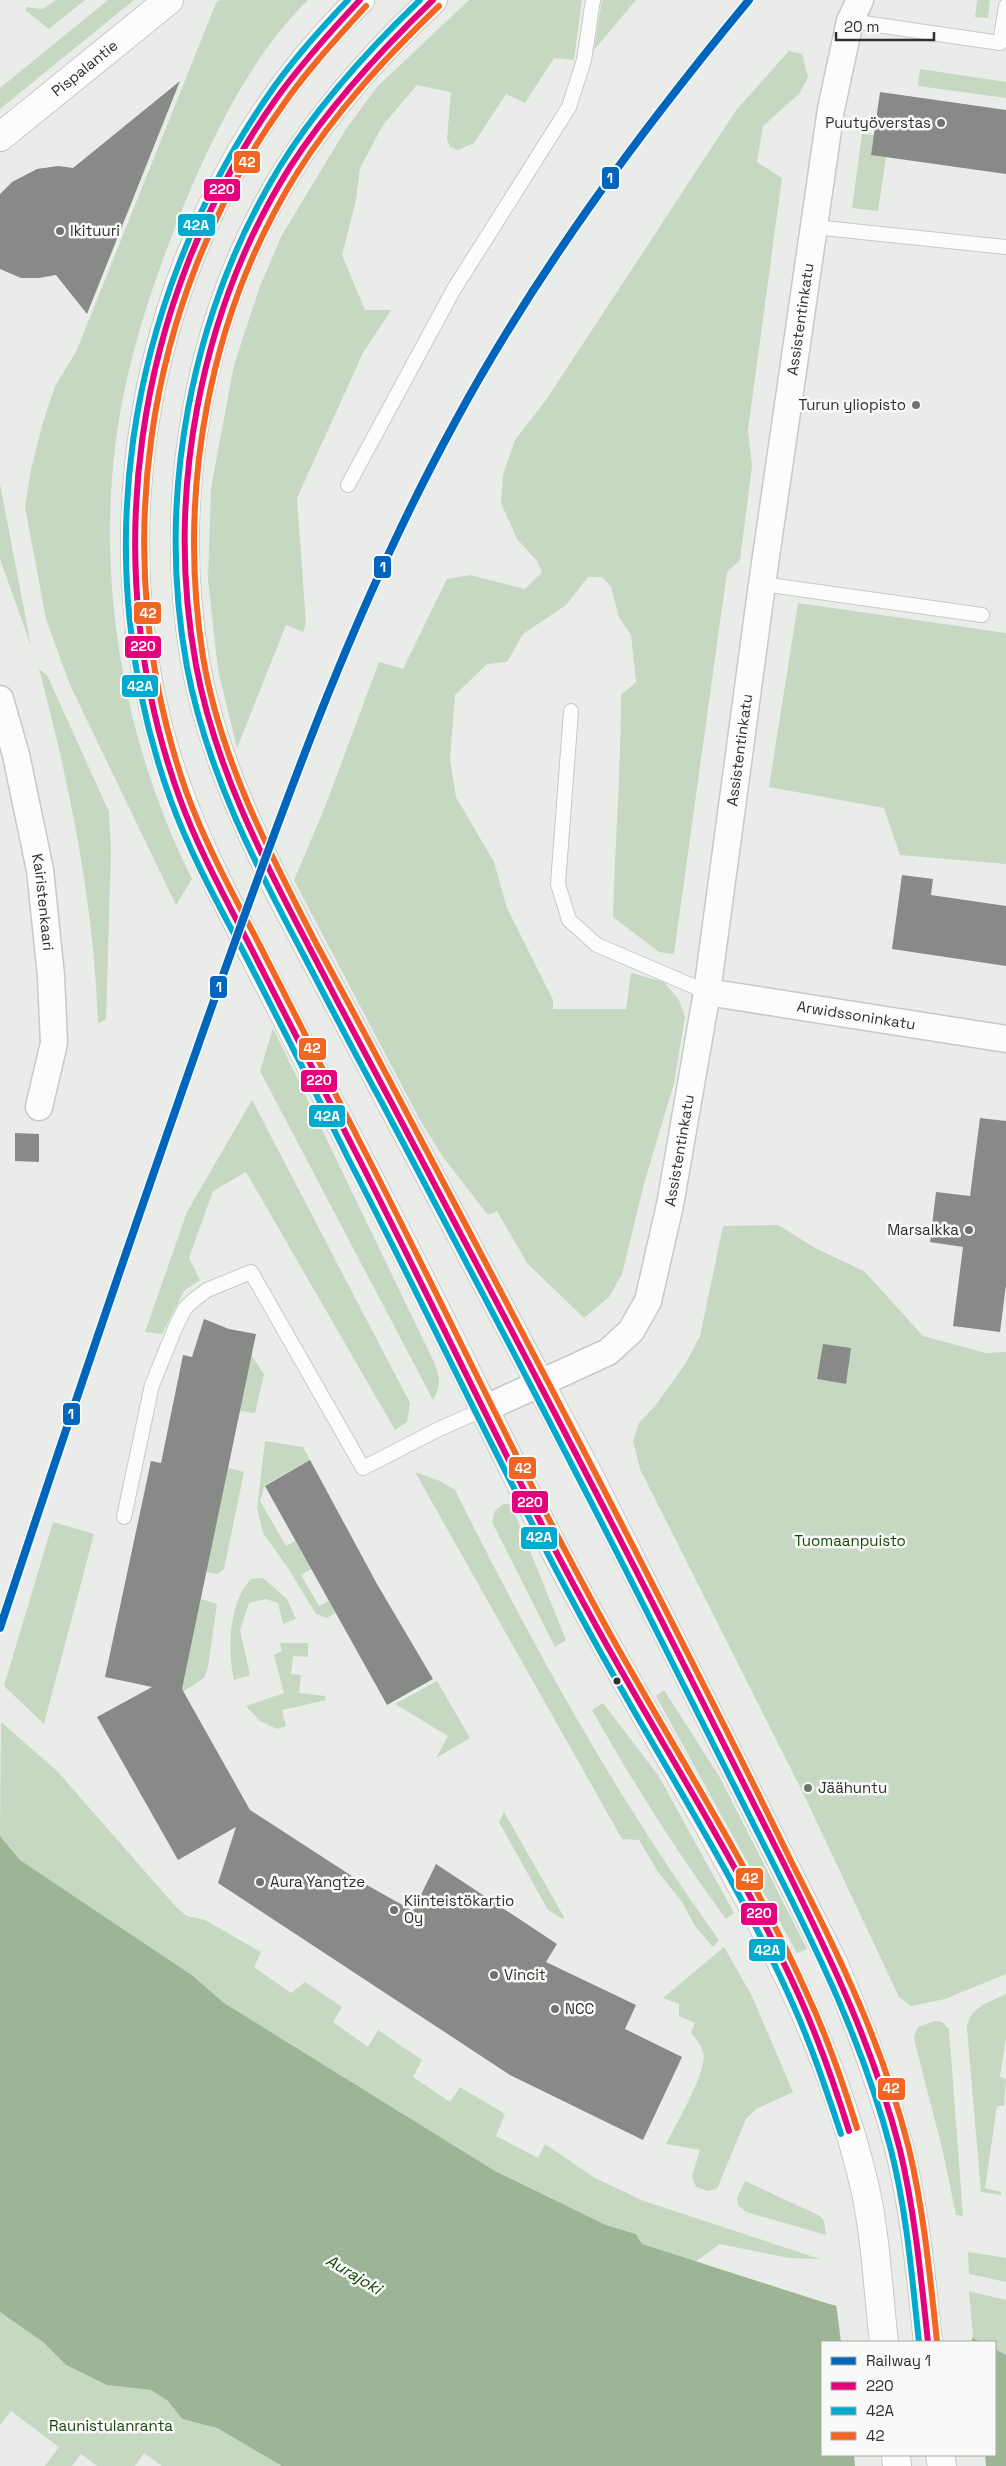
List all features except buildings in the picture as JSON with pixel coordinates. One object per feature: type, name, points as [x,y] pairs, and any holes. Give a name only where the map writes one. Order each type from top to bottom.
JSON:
[{"type":"main road","name":"Pispalantie","points":[[0,137],[169,0]]},
{"type":"main road","points":[[360,0],[338,23],[276,99],[244,148],[212,208],[187,264],[159,349],[140,450],[135,535],[140,628],[161,738],[173,780],[204,856],[361,1162],[577,1592],[758,1913],[808,2016],[851,2137],[865,2190],[884,2341]]},
{"type":"main road","points":[[433,0],[372,62],[334,106],[292,165],[262,218],[231,287],[207,364],[192,432],[187,472],[185,522],[190,619],[195,661],[210,722],[240,811],[282,898],[588,1474],[834,1964],[881,2086],[899,2148],[918,2246],[928,2341]]},
{"type":"street","name":"Assistentinkatu","points":[[484,1409],[608,1352],[631,1331],[648,1301],[670,1205],[707,992],[762,584],[831,109],[855,10]]},
{"type":"street","name":"Kairistenkaari","points":[[0,699],[16,755],[40,870],[51,976],[54,1043],[39,1107]]},
{"type":"street","name":"Arwidssoninkatu","points":[[707,992],[1006,1039]]},
{"type":"lane","points":[[348,485],[454,289],[569,107],[584,60],[593,0]]},
{"type":"lane","points":[[855,10],[1000,43],[1006,6]]},
{"type":"lane","points":[[814,227],[1006,247]]},
{"type":"lane","points":[[762,584],[982,615]]},
{"type":"lane","points":[[571,711],[558,884],[569,920],[597,945],[707,992]]},
{"type":"lane","points":[[124,1517],[152,1385],[185,1308],[194,1299],[208,1290],[251,1272],[363,1468],[437,1430],[484,1409]]},
{"type":"green space","points":[[56,0],[85,0],[49,29],[25,10],[27,7],[42,9]]},
{"type":"green space","points":[[108,0],[134,0],[0,109],[0,88]]},
{"type":"green space","points":[[220,0],[308,0],[288,21],[253,68],[223,120],[186,200],[159,269],[137,340],[125,388],[115,450],[110,513],[111,576],[118,639],[129,702],[145,763],[166,822],[192,879],[176,905],[70,685],[46,619],[25,507],[31,470],[43,422],[55,386],[76,352],[216,3]]},
{"type":"green space","points":[[469,0],[582,0],[574,60],[554,58],[525,103],[506,94],[474,143],[458,150],[450,147],[447,139],[451,92],[417,85],[383,125],[360,168],[356,200],[342,255],[365,310],[391,310],[363,353],[297,498],[306,624],[303,632],[286,625],[237,748],[218,670],[208,580],[211,488],[234,365],[260,286],[282,235],[346,129],[377,87]]},
{"type":"green space","points":[[602,0],[636,0],[594,50]]},
{"type":"green space","points":[[977,0],[990,0],[988,18],[975,17]]},
{"type":"green space","points":[[789,51],[802,54],[808,77],[800,93],[763,126],[757,162],[782,178],[748,430],[752,466],[740,560],[727,572],[674,954],[659,952],[613,917],[621,695],[636,682],[631,635],[619,617],[611,587],[602,577],[588,577],[566,605],[523,634],[507,662],[487,664],[455,695],[450,760],[456,797],[494,862],[507,908],[553,1000],[553,1009],[626,1009],[631,973],[664,982],[679,1000],[685,1017],[674,1083],[644,1184],[622,1274],[609,1297],[584,1318],[527,1263],[497,1211],[488,1215],[443,1157],[420,1120],[294,880],[325,807],[379,662],[403,669],[447,579],[470,575],[525,589],[542,572],[537,561],[517,539],[501,503],[503,475],[515,440],[546,400],[737,109]]},
{"type":"green space","points":[[920,69],[1006,82],[1006,98],[918,86]]},
{"type":"green space","points":[[862,134],[874,135],[871,155],[886,157],[878,211],[852,208]]},
{"type":"green space","points":[[0,484],[31,646],[0,559]]},
{"type":"green space","points":[[798,603],[1006,633],[1006,864],[900,855],[884,808],[769,787]]},
{"type":"green space","points":[[39,669],[47,675],[109,812],[111,850],[106,1019],[98,1024],[96,979],[79,845],[61,757]]},
{"type":"green space","points":[[273,1028],[435,1365],[439,1385],[433,1400],[260,1071]]},
{"type":"green space","points":[[252,1100],[410,1403],[407,1422],[395,1430],[246,1172],[213,1191],[189,1258],[200,1280],[184,1291],[162,1334],[145,1332],[187,1212]]},
{"type":"green space","name":"Tuomaanpuisto","points":[[778,1225],[817,1249],[864,1271],[923,1336],[986,1353],[1006,1352],[1006,1974],[945,1999],[911,2006],[899,1997],[805,1797],[640,1469],[633,1441],[639,1423],[655,1406],[686,1363],[700,1336],[723,1226]],"holes":[[[823,1344],[846,1384],[817,1379]]]},
{"type":"green space","points":[[251,1355],[264,1374],[255,1413],[240,1411]]},
{"type":"green space","points":[[265,1441],[303,1447],[310,1460],[265,1485],[260,1501],[286,1546],[295,1541],[311,1569],[301,1575],[319,1606],[329,1601],[335,1613],[327,1618],[316,1614],[288,1568],[263,1533],[257,1508]]},
{"type":"green space","points":[[228,1468],[244,1472],[224,1569],[218,1574],[206,1572]]},
{"type":"green space","points":[[415,1472],[440,1481],[455,1490],[515,1606],[578,1721],[646,1832],[719,1940],[713,1947],[695,1926],[682,1902],[658,1872],[639,1840],[622,1839]]},
{"type":"green space","points":[[503,1504],[511,1504],[566,1640],[555,1647],[492,1522],[495,1511]]},
{"type":"green space","points":[[53,1522],[94,1534],[44,1724],[4,1686]]},
{"type":"green space","points":[[263,1578],[287,1599],[296,1619],[283,1624],[278,1603],[266,1599],[249,1603],[240,1630],[250,1675],[234,1680],[231,1640],[234,1613],[238,1600],[251,1579]]},
{"type":"green space","points":[[201,1599],[217,1604],[208,1667],[204,1678],[181,1693]]},
{"type":"green space","points":[[280,1643],[308,1643],[308,1657],[293,1656],[291,1674],[301,1675],[299,1693],[325,1696],[326,1700],[282,1710],[286,1726],[277,1729],[260,1721],[246,1706],[284,1693],[274,1655],[282,1651]]},
{"type":"green space","points":[[437,1681],[470,1738],[436,1758],[448,1736],[395,1704]]},
{"type":"green space","points":[[664,1690],[719,1776],[807,1949],[797,1953],[656,1696]]},
{"type":"green space","points":[[603,1703],[658,1775],[734,1913],[726,1919],[656,1817],[592,1710]]},
{"type":"green space","points":[[1,1722],[57,1771],[177,1908],[187,1916],[205,1920],[261,1952],[254,1967],[291,1993],[305,1982],[342,2007],[333,2022],[368,2047],[378,2030],[422,2060],[413,2077],[450,2102],[460,2087],[505,2114],[496,2136],[538,2158],[545,2144],[595,2178],[644,2201],[820,2259],[789,2258],[720,2244],[695,2262],[642,2244],[636,2234],[606,2225],[495,2171],[224,2003],[193,1976],[20,1860],[0,1836]]},
{"type":"green space","points":[[504,1812],[564,1917],[563,1919],[548,1910],[499,1822]]},
{"type":"green space","points":[[724,1947],[752,1996],[793,2092],[756,2109],[746,2119],[717,2189],[708,2191],[696,2187],[692,2176],[700,2150],[666,2144],[696,2084],[704,2060],[702,2049],[691,2032],[695,2023],[679,2016],[679,2004],[663,1998]]},
{"type":"green space","points":[[1006,1994],[1006,2038],[1000,2077],[1006,2079],[1004,2106],[997,2106],[985,2188],[1001,2192],[1001,2195],[981,2192],[967,2029],[968,2022],[975,2011],[986,2003]]},
{"type":"green space","points":[[935,2021],[942,2022],[949,2029],[963,2216],[956,2215],[943,2152],[915,2043],[914,2036],[918,2027]]},
{"type":"green space","points":[[745,2181],[820,2216],[824,2221],[826,2235],[746,2212],[738,2205],[737,2198]]},
{"type":"green space","points":[[968,2252],[1006,2258],[1006,2282],[969,2274]]},
{"type":"green space","points":[[969,2291],[1006,2300],[1006,2355],[996,2350],[996,2341],[979,2341],[973,2338]]},
{"type":"green space","name":"Raunistulanranta","points":[[0,2312],[43,2342],[66,2365],[107,2385],[151,2390],[168,2401],[182,2419],[217,2428],[282,2466],[162,2466],[144,2453],[135,2466],[97,2466],[81,2454],[72,2466],[45,2466],[59,2447],[11,2411],[0,2425]]},
{"type":"water","name":"Aurajoki","points":[[0,1836],[20,1860],[193,1976],[224,2003],[495,2171],[606,2225],[636,2234],[642,2244],[829,2304],[979,2341],[821,2341],[821,2456],[996,2456],[996,2350],[1006,2355],[1006,2466],[282,2466],[217,2428],[182,2419],[168,2401],[151,2390],[107,2385],[66,2365],[43,2342],[0,2312]]},
{"type":"pier","points":[[836,2303],[972,2336],[972,2341],[841,2341]]},
{"type":"pier","points":[[854,2456],[985,2456],[986,2466],[855,2466]]},
{"type":"rail line","name":"1","points":[[0,1628],[138,1219],[248,905],[328,695],[356,626],[387,558],[419,490],[454,424],[519,312],[554,258],[668,101],[749,0]]},
{"type":"transit line","name":"42A","points":[[348,0],[304,49],[274,87],[217,180],[179,264],[151,350],[133,439],[126,530],[130,621],[145,711],[171,801],[204,877],[310,1082],[555,1569],[612,1673],[719,1858],[768,1952],[805,2033],[841,2134]]},
{"type":"transit line","name":"220","points":[[360,0],[316,48],[276,99],[227,177],[189,261],[160,348],[142,437],[135,529],[139,620],[154,711],[180,799],[213,875],[359,1159],[504,1451],[564,1567],[753,1902],[814,2031],[849,2131]]},
{"type":"transit line","name":"42A","points":[[420,0],[344,80],[310,123],[279,168],[248,225],[223,284],[203,346],[188,409],[179,474],[176,538],[178,603],[187,667],[195,705],[219,779],[267,886],[607,1534],[790,1898],[840,2004],[868,2076],[897,2174],[905,2222],[919,2341]]},
{"type":"transit line","name":"220","points":[[433,0],[357,79],[305,144],[259,223],[233,282],[212,344],[197,407],[188,472],[185,537],[187,601],[196,665],[214,737],[240,807],[272,875],[617,1533],[783,1862],[849,2003],[877,2075],[900,2150],[914,2222],[928,2341]]},
{"type":"transit line","name":"42","points":[[366,6],[302,79],[283,105],[235,182],[197,263],[169,348],[152,436],[144,525],[148,615],[161,704],[186,791],[219,867],[573,1565],[736,1854],[786,1948],[822,2028],[857,2128]]},
{"type":"transit line","name":"42","points":[[439,6],[400,45],[345,106],[297,173],[266,228],[241,286],[221,345],[207,407],[198,469],[194,532],[196,595],[203,657],[211,695],[234,769],[282,876],[627,1534],[723,1724],[859,2003],[887,2075],[909,2149],[923,2221],[937,2341]]},
{"type":"place","name":"Puutyöverstas","points":[[941,123]]},
{"type":"place","name":"Ikituuri","points":[[60,231]]},
{"type":"place","name":"Turun yliopisto","points":[[916,405]]},
{"type":"place","name":"Marsalkka","points":[[969,1230]]},
{"type":"place","name":"Jäähuntu","points":[[808,1788]]},
{"type":"place","name":"Aura Yangtze","points":[[260,1882]]},
{"type":"place","name":"Kiinteistökartio Oy","points":[[394,1910]]},
{"type":"place","name":"Vincit","points":[[494,1975]]},
{"type":"place","name":"NCC","points":[[555,2009]]}]
